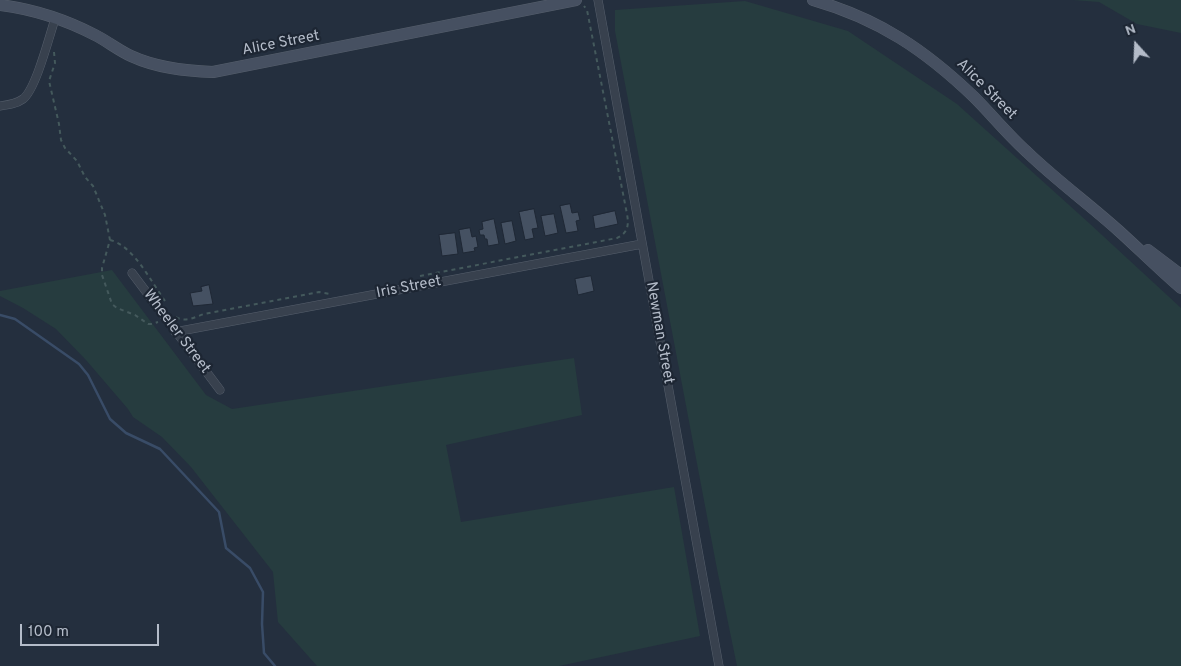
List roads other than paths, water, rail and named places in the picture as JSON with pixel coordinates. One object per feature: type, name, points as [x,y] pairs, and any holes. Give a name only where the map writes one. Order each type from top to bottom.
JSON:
[{"type":"street","name":"Newman Street","points":[[598,0],[719,666]]},
{"type":"street","name":"Alice Street","points":[[813,0],[843,8],[883,27],[915,47],[975,98],[1026,152],[1119,231],[1181,288]]},
{"type":"street","name":"Alice Street","points":[[0,5],[34,12],[55,19],[95,35],[131,56],[148,62],[182,71],[213,72],[578,2]]},
{"type":"street","points":[[0,106],[13,104],[24,98],[33,86],[55,19]]},
{"type":"street","name":"Alice Street","points":[[1119,231],[1181,275]]},
{"type":"street","name":"Iris Street","points":[[175,332],[642,244]]},
{"type":"street","name":"Wheeler Street","points":[[132,273],[220,390]]},
{"type":"waterway","points":[[0,315],[15,319],[79,364],[88,375],[110,419],[126,433],[160,449],[219,512],[226,548],[250,568],[263,592],[262,624],[264,653],[275,666]]}]
